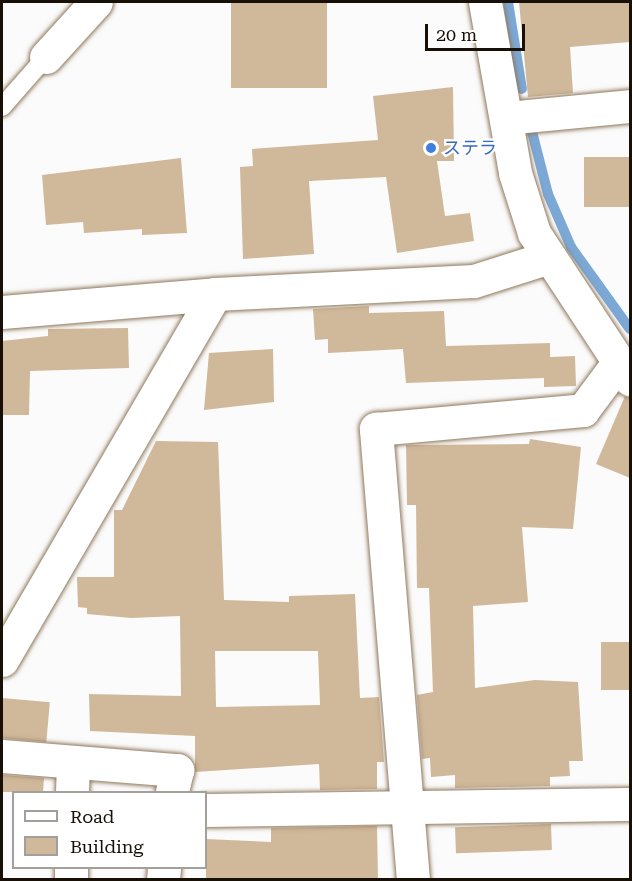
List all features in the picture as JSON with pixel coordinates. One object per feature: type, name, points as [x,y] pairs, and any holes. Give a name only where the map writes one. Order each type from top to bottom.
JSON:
[{"type":"street","points":[[46,57],[96,2]]},
{"type":"street","points":[[413,879],[376,429],[583,410],[624,371],[534,233],[515,173],[485,2]]},
{"type":"street","points":[[506,118],[630,105]]},
{"type":"street","points":[[2,312],[215,294],[474,281],[549,257]]},
{"type":"street","points":[[2,660],[11,628],[215,294]]},
{"type":"street","points":[[2,756],[73,778],[177,770],[172,791]]},
{"type":"street","points":[[207,810],[408,810],[630,804]]},
{"type":"lane","points":[[2,107],[46,57]]},
{"type":"building","points":[[231,2],[327,2],[327,88],[231,88]]},
{"type":"building","points":[[519,2],[630,2],[630,42],[570,47],[573,93],[528,97]]},
{"type":"building","points":[[453,87],[454,161],[437,161],[445,216],[470,213],[474,241],[397,253],[386,177],[309,181],[314,254],[243,259],[240,167],[253,166],[252,149],[378,140],[373,96]]},
{"type":"building","points":[[584,157],[630,157],[630,207],[584,207]]},
{"type":"building","points":[[181,158],[187,233],[142,235],[142,229],[84,233],[83,222],[46,225],[42,175]]},
{"type":"building","points":[[369,306],[369,313],[444,311],[446,346],[550,343],[550,357],[575,356],[576,386],[544,387],[544,378],[406,383],[403,349],[328,353],[328,339],[315,340],[313,309]]},
{"type":"building","points":[[128,328],[129,368],[30,371],[29,415],[2,415],[2,341],[48,336],[48,329]]},
{"type":"building","points":[[273,349],[274,402],[204,410],[209,353]]},
{"type":"building","points":[[625,396],[630,398],[630,478],[596,464]]},
{"type":"building","points":[[530,439],[581,447],[573,529],[522,527],[528,602],[473,606],[475,688],[535,680],[578,682],[583,761],[569,761],[570,776],[550,777],[550,786],[455,788],[455,775],[431,777],[430,758],[422,759],[417,695],[433,692],[429,588],[417,588],[416,505],[407,505],[406,445],[529,444]]},
{"type":"building","points":[[156,441],[218,442],[224,600],[289,602],[289,596],[355,594],[360,698],[379,697],[384,762],[377,762],[377,789],[320,790],[319,764],[195,772],[195,736],[90,731],[89,694],[181,696],[180,616],[131,618],[87,614],[87,608],[78,607],[77,577],[114,577],[114,510],[122,510]],"holes":[[[215,651],[318,651],[320,705],[216,707]]]},
{"type":"building","points":[[601,642],[630,642],[630,690],[601,690]]},
{"type":"building","points":[[2,698],[50,702],[46,742],[2,738]]},
{"type":"building","points":[[2,775],[44,778],[43,791],[2,792]]},
{"type":"building","points":[[551,824],[552,850],[456,853],[455,827]]},
{"type":"building","points":[[377,826],[378,879],[206,879],[207,839],[271,842],[271,828]]},
{"type":"waterway","points":[[508,2],[522,89]]},
{"type":"waterway","points":[[530,124],[548,194],[571,247],[630,329]]},
{"type":"place","name":"ステラ","points":[[431,148]]}]
